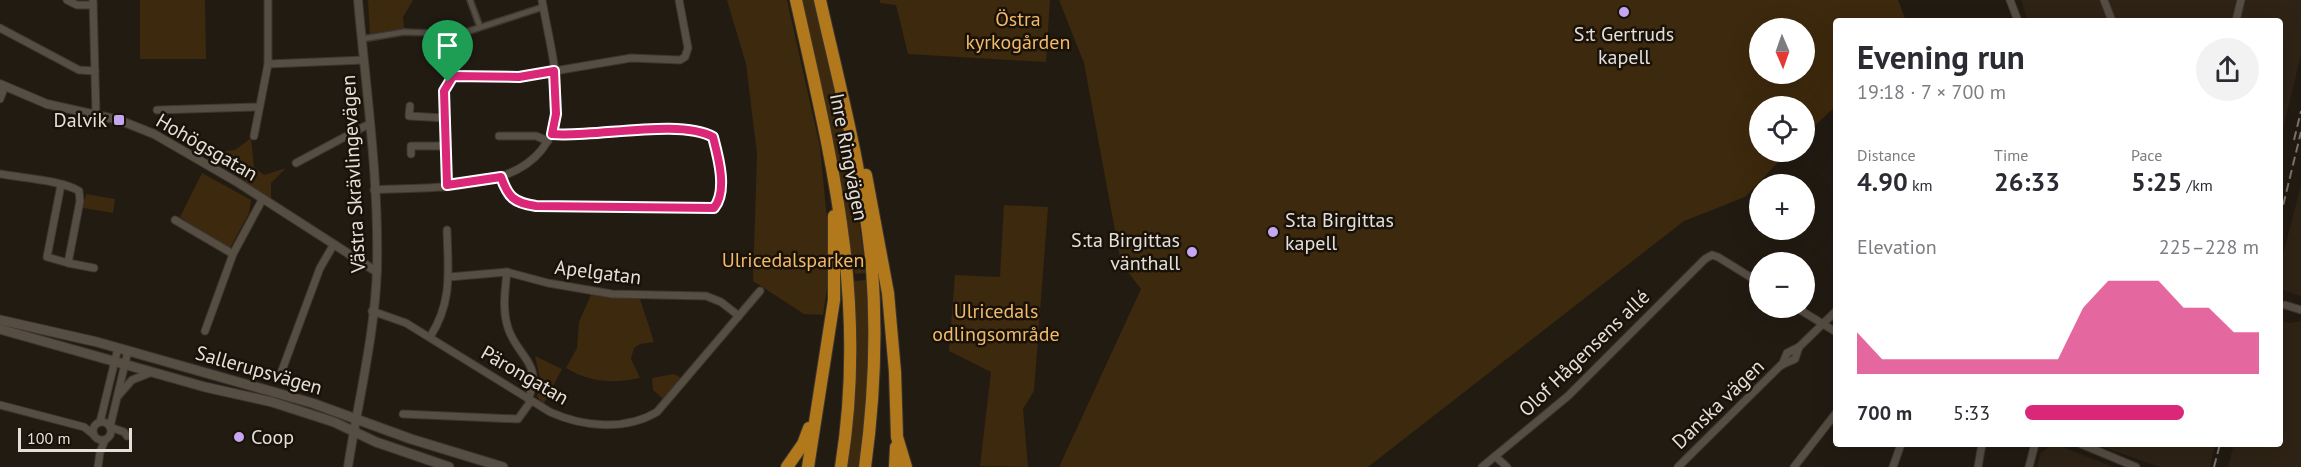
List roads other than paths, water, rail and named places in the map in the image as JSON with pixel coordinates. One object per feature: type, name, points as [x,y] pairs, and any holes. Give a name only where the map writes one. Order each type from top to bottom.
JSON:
[{"type":"highway","name":"Inre Ringvägen","points":[[796,0],[837,191],[850,289],[850,386],[841,467]]},
{"type":"highway","name":"Inre Ringvägen","points":[[820,0],[857,170],[872,266],[874,376],[865,467]]},
{"type":"highway","points":[[827,33],[853,119],[881,248],[893,342],[898,447],[906,467]]},
{"type":"highway","points":[[808,467],[829,340],[836,270],[835,223],[826,135]]},
{"type":"highway","points":[[787,467],[803,444],[818,404]]},
{"type":"highway","points":[[895,467],[896,418]]},
{"type":"main road","name":"Sallerupsvägen","points":[[0,320],[123,350],[357,418],[411,440],[503,467]]},
{"type":"main road","name":"Sallerupsvägen","points":[[0,329],[153,372],[272,402],[449,467]]},
{"type":"street","points":[[67,0],[77,5],[93,3],[96,114]]},
{"type":"street","points":[[254,136],[268,64],[268,0]]},
{"type":"street","name":"Västra Skrävlingevägen","points":[[348,467],[377,272],[374,190],[358,0]]},
{"type":"street","points":[[470,0],[480,27]]},
{"type":"street","points":[[447,185],[444,91],[453,76],[519,77],[610,60],[680,60],[685,57],[688,48],[679,0]]},
{"type":"street","points":[[2010,0],[2017,18]]},
{"type":"street","points":[[2104,0],[2111,18]]},
{"type":"street","points":[[2237,18],[2241,0]]},
{"type":"street","points":[[362,39],[404,32],[460,34],[542,3],[554,71],[556,114],[550,137],[533,161],[501,177],[447,185],[374,190]]},
{"type":"street","points":[[0,28],[79,70],[95,71]]},
{"type":"street","points":[[268,64],[364,60]]},
{"type":"street","points":[[0,99],[2,85]]},
{"type":"street","name":"Hohögsgatan","points":[[2,85],[47,104],[96,114],[154,134],[377,272]]},
{"type":"street","points":[[410,106],[409,116],[445,118]]},
{"type":"street","points":[[157,110],[259,107]]},
{"type":"street","points":[[296,164],[369,123]]},
{"type":"street","points":[[500,136],[550,137],[650,129],[704,132],[713,137],[720,176],[718,203],[714,208],[617,205],[536,206],[515,202],[507,195],[501,177]]},
{"type":"street","points":[[411,137],[411,150],[446,146]]},
{"type":"street","points":[[0,174],[77,189],[80,195],[68,263]]},
{"type":"street","points":[[61,185],[47,257],[94,268]]},
{"type":"street","points":[[205,331],[232,254],[262,200]]},
{"type":"street","points":[[175,220],[232,254]]},
{"type":"street","points":[[430,337],[444,311],[449,278],[447,230]]},
{"type":"street","points":[[281,373],[320,268],[334,244]]},
{"type":"street","name":"Olof Hågensens allé","points":[[1482,467],[1568,396],[1705,258],[1712,255],[1718,257],[1749,277]]},
{"type":"street","points":[[403,414],[518,419],[530,400],[535,385],[534,375],[508,328],[504,302],[507,272]]},
{"type":"street","name":"Apelgatan","points":[[449,278],[507,272],[548,283],[612,294],[706,296],[721,302],[739,316]]},
{"type":"street","name":"Pärongatan","points":[[372,311],[406,323],[550,412],[572,420],[620,425],[641,421],[657,412],[760,291]]},
{"type":"street","points":[[2285,305],[2301,310]]},
{"type":"street","name":"Danska vägen","points":[[1678,467],[1781,365],[1787,353],[1799,347],[1833,314]]},
{"type":"street","points":[[1813,318],[1833,330]]},
{"type":"street","points":[[100,452],[95,436],[115,360],[123,350]]},
{"type":"street","points":[[98,467],[100,452],[111,434],[110,427],[125,363],[123,350]]},
{"type":"street","points":[[117,398],[132,380],[153,372]]},
{"type":"street","points":[[0,405],[84,427],[95,436],[106,439],[127,436],[124,432],[106,423],[84,427]]},
{"type":"street","points":[[1794,467],[1833,417]]},
{"type":"street","points":[[1893,467],[1900,447]]},
{"type":"street","points":[[1978,467],[1981,447]]},
{"type":"street","points":[[2029,467],[2034,447]]},
{"type":"street","points":[[2088,447],[2136,467]]},
{"type":"street","points":[[1495,456],[1507,467]]},
{"type":"railway","points":[[2294,140],[2301,111]]},
{"type":"railway","points":[[2283,206],[2301,132]]},
{"type":"railway","points":[[2214,467],[2219,447]]},
{"type":"place","name":"S:t Gertruds kapell","points":[[1624,12]]},
{"type":"place","name":"Dalvik","points":[[119,120]]},
{"type":"place","name":"S:ta Birgittas kapell","points":[[1273,232]]},
{"type":"place","name":"S:ta Birgittas vänthall","points":[[1192,252]]},
{"type":"place","name":"Coop","points":[[239,437]]},
{"type":"park label","name":"Östra kyrkogården","points":[[1018,30]]},
{"type":"park label","name":"Ulricedalsparken","points":[[793,260]]},
{"type":"park label","name":"Ulricedals odlingsområde","points":[[996,322]]}]
